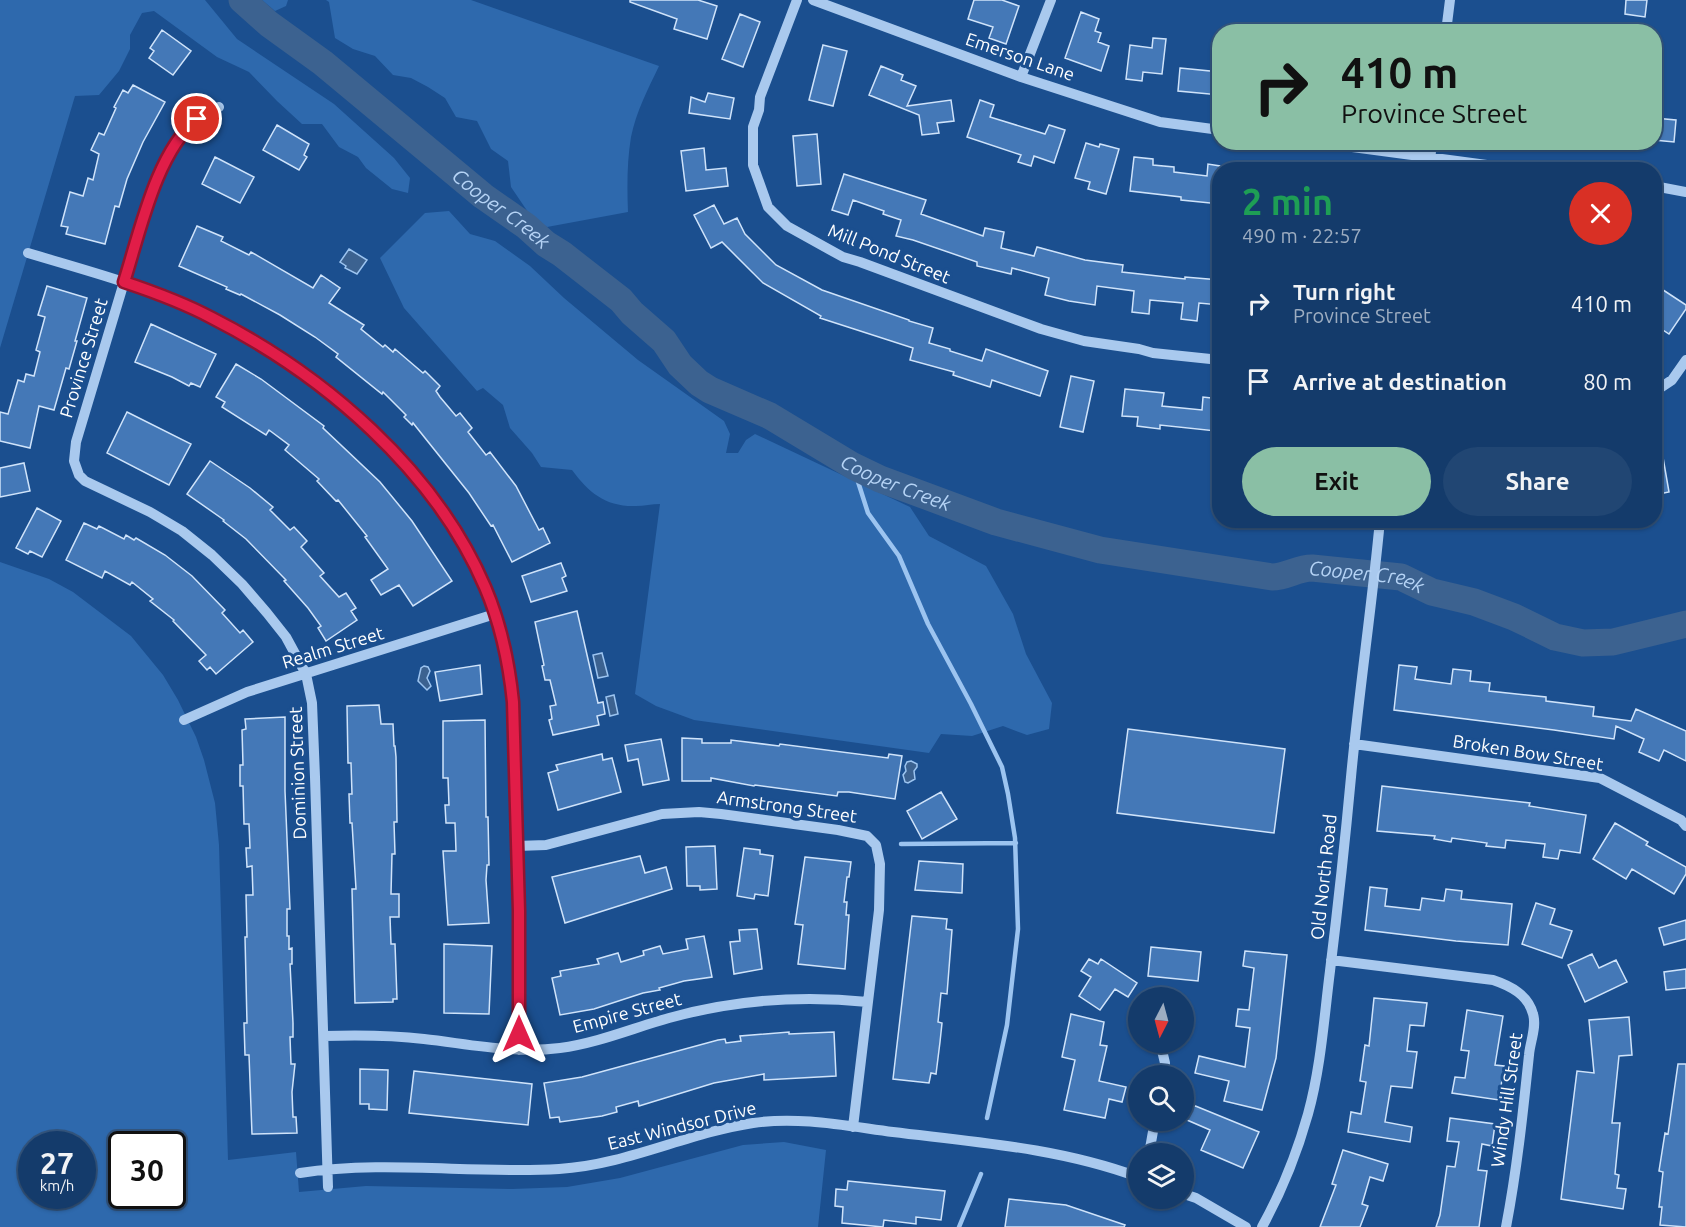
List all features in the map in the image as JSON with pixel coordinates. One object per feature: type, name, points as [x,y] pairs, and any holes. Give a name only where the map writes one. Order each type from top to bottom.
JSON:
[{"type":"street","name":"Mill Pond Street","points":[[797,0],[760,97],[752,139],[753,165],[768,207],[787,226],[843,257],[1041,329],[1112,346],[1212,359]]},
{"type":"street","name":"Emerson Lane","points":[[813,0],[1021,76],[1160,122],[1212,129]]},
{"type":"street","points":[[1021,76],[1051,0]]},
{"type":"street","points":[[1447,24],[1450,0]]},
{"type":"street","name":"Province Street","points":[[75,468],[76,442],[149,199],[180,136],[188,127],[219,108]]},
{"type":"street","points":[[1356,150],[1419,162]]},
{"type":"street","points":[[1662,188],[1686,192]]},
{"type":"street","points":[[28,253],[124,282],[211,317],[256,342],[306,375],[353,413],[417,478],[473,562],[495,614],[509,668],[513,702],[519,911],[519,1050]]},
{"type":"street","points":[[1662,387],[1672,380],[1686,360]]},
{"type":"street","name":"Dominion Street","points":[[75,468],[86,480],[158,516],[182,531],[212,555],[242,584],[286,637],[306,675],[312,703],[328,1187]]},
{"type":"street","name":"Old North Road","points":[[1262,1227],[1279,1197],[1308,1114],[1319,1062],[1379,528]]},
{"type":"street","name":"Realm Street","points":[[184,720],[247,692],[495,614]]},
{"type":"street","name":"Broken Bow Street","points":[[1354,744],[1600,778],[1681,820],[1686,826]]},
{"type":"street","name":"Armstrong Street","points":[[517,846],[546,845],[662,814],[680,813],[721,814],[838,830],[867,836],[872,840],[879,852],[879,910],[854,1127]]},
{"type":"street","name":"Windy Hill Street","points":[[1331,960],[1493,980],[1512,986],[1522,996],[1533,1014],[1534,1029],[1506,1227]]},
{"type":"street","name":"Empire Street","points":[[324,1036],[389,1035],[519,1050],[560,1048],[588,1043],[669,1018],[739,1003],[804,999],[868,1002]]},
{"type":"street","name":"East Windsor Drive","points":[[300,1173],[364,1167],[559,1169],[625,1158],[697,1136],[757,1123],[796,1120],[1054,1154],[1112,1167],[1128,1173]]},
{"type":"street","points":[[1194,1197],[1246,1227]]},
{"type":"shaded area","points":[[0,0],[205,0],[237,39],[334,104],[394,158],[410,178],[408,193],[392,189],[366,168],[358,157],[339,147],[322,124],[302,124],[249,72],[217,57],[154,11],[142,13],[130,35],[130,49],[119,71],[99,95],[75,96],[0,348]]},
{"type":"shaded area","points":[[262,0],[288,0],[286,6],[275,11]]},
{"type":"shaded area","points":[[326,0],[471,0],[659,66],[639,110],[631,137],[628,212],[547,227],[532,218],[511,187],[508,161],[491,149],[477,121],[456,117],[445,98],[411,78],[393,75],[375,56],[353,49],[335,38],[329,2]]},
{"type":"shaded area","points":[[449,211],[470,234],[495,241],[530,266],[564,298],[638,360],[724,421],[730,434],[726,453],[738,453],[746,440],[755,434],[910,507],[929,536],[986,566],[1013,614],[1026,654],[1052,703],[1049,729],[1027,735],[1003,726],[972,736],[941,734],[929,753],[694,720],[656,706],[635,694],[660,504],[625,506],[616,504],[592,492],[572,470],[541,467],[510,428],[503,405],[483,388],[477,391],[404,308],[380,258],[425,213]]},
{"type":"shaded area","points":[[349,249],[367,260],[357,274],[345,268],[346,266],[340,262]]},
{"type":"shaded area","points":[[0,562],[49,579],[73,592],[131,636],[163,675],[196,737],[215,803],[219,845],[228,1160],[296,1152],[299,1192],[366,1186],[512,1189],[567,1187],[620,1178],[743,1145],[784,1142],[826,1150],[818,1227],[0,1227]]},
{"type":"shaded area","points":[[602,653],[608,676],[598,678],[593,655]]},
{"type":"shaded area","points":[[424,666],[430,671],[427,678],[431,686],[427,690],[418,681],[421,668]]},
{"type":"shaded area","points":[[614,695],[618,714],[610,716],[606,697]]},
{"type":"shaded area","points":[[907,762],[917,764],[917,767],[914,771],[915,779],[908,783],[905,782],[903,775]]},
{"type":"building","points":[[630,0],[698,0],[717,6],[707,39],[674,29],[677,19],[630,2]]},
{"type":"building","points":[[974,0],[1002,0],[1019,6],[1006,44],[989,38],[993,27],[968,19]]},
{"type":"building","points":[[1626,0],[1647,0],[1645,17],[1625,14]]},
{"type":"building","points":[[1081,12],[1099,19],[1095,31],[1101,33],[1098,42],[1109,46],[1101,71],[1065,58]]},
{"type":"building","points":[[740,14],[760,22],[743,67],[722,59]]},
{"type":"building","points":[[162,30],[191,51],[173,75],[149,58],[154,51],[150,48]]},
{"type":"building","points":[[1153,38],[1166,39],[1162,74],[1143,72],[1142,81],[1126,79],[1130,45],[1152,48]]},
{"type":"building","points":[[823,45],[847,51],[833,106],[809,100]]},
{"type":"building","points":[[881,66],[903,75],[901,80],[916,86],[907,106],[951,100],[954,121],[937,123],[939,133],[922,135],[919,115],[869,95]]},
{"type":"building","points":[[1180,68],[1212,71],[1212,94],[1178,91]]},
{"type":"building","points":[[133,85],[165,102],[143,142],[127,179],[119,207],[115,206],[105,244],[66,234],[68,227],[61,226],[70,192],[83,196],[88,178],[93,180],[99,154],[91,150],[99,133],[104,135],[123,90],[128,93]]},
{"type":"building","points":[[708,93],[734,98],[730,119],[689,113],[691,97],[705,102]]},
{"type":"building","points":[[980,100],[994,105],[990,117],[1045,134],[1049,125],[1065,130],[1054,163],[1034,156],[1031,166],[1018,162],[1021,155],[967,137]]},
{"type":"building","points":[[1662,119],[1676,120],[1674,142],[1662,141]]},
{"type":"building","points":[[277,125],[309,144],[304,155],[307,157],[299,170],[263,150]]},
{"type":"building","points":[[817,134],[821,184],[797,186],[793,136]]},
{"type":"building","points":[[1086,143],[1119,149],[1106,194],[1088,189],[1090,182],[1075,178]]},
{"type":"building","points":[[704,148],[706,170],[726,168],[728,186],[686,191],[681,151]]},
{"type":"building","points":[[215,157],[254,177],[240,203],[202,184]]},
{"type":"building","points":[[1134,157],[1153,159],[1153,165],[1174,167],[1174,172],[1207,176],[1208,164],[1212,165],[1212,203],[1130,191]]},
{"type":"building","points":[[844,174],[926,200],[921,214],[983,236],[985,228],[1004,232],[1001,248],[1034,256],[1037,247],[1085,260],[1123,265],[1122,272],[1185,279],[1185,277],[1212,279],[1212,304],[1199,303],[1197,321],[1181,319],[1183,303],[1150,300],[1149,314],[1132,312],[1134,291],[1097,286],[1095,305],[1069,301],[1045,295],[1049,278],[1012,268],[1011,274],[977,266],[977,262],[896,236],[901,220],[883,214],[884,211],[853,200],[848,215],[832,210]]},
{"type":"building","points":[[714,205],[724,224],[737,218],[745,234],[776,265],[822,290],[933,328],[929,343],[950,349],[950,351],[982,361],[986,349],[1048,371],[1040,396],[992,380],[990,387],[953,375],[954,372],[910,360],[913,348],[820,318],[821,316],[763,283],[722,242],[711,248],[694,215]]},
{"type":"building","points":[[197,226],[223,237],[221,241],[249,255],[251,252],[313,288],[321,275],[340,288],[329,303],[364,325],[361,329],[383,347],[385,345],[393,352],[395,349],[423,373],[425,371],[440,386],[436,391],[440,397],[456,416],[460,413],[472,428],[468,432],[486,455],[490,452],[516,486],[539,530],[543,528],[550,543],[512,562],[493,525],[491,526],[469,493],[413,423],[412,425],[404,417],[406,415],[383,392],[382,394],[336,357],[338,354],[280,315],[241,294],[226,289],[227,287],[179,266]]},
{"type":"building","points":[[47,286],[87,298],[69,369],[66,368],[54,410],[39,406],[30,448],[0,441],[0,412],[8,414],[18,380],[24,382],[26,374],[34,376],[40,352],[36,350],[45,317],[38,315]]},
{"type":"building","points":[[1662,289],[1686,305],[1686,309],[1669,334],[1662,329]]},
{"type":"building","points":[[151,324],[216,354],[200,387],[191,383],[189,386],[135,362]]},
{"type":"building","points":[[236,364],[261,379],[324,426],[323,428],[380,482],[412,521],[452,581],[413,606],[399,585],[381,595],[371,580],[388,569],[365,537],[367,536],[338,500],[336,501],[317,481],[319,479],[285,450],[289,445],[269,430],[266,435],[222,407],[225,402],[216,397]]},
{"type":"building","points":[[1071,376],[1094,381],[1083,432],[1060,427]]},
{"type":"building","points":[[1125,389],[1164,393],[1162,406],[1202,410],[1203,397],[1212,398],[1212,431],[1160,425],[1160,429],[1137,426],[1138,417],[1122,416]]},
{"type":"building","points":[[127,412],[191,444],[169,485],[107,453]]},
{"type":"building","points":[[1662,452],[1669,492],[1662,493]]},
{"type":"building","points":[[210,461],[250,488],[273,507],[270,510],[290,530],[294,527],[307,541],[301,547],[324,573],[320,576],[339,597],[346,593],[356,608],[351,611],[357,620],[326,641],[318,628],[321,626],[284,581],[286,580],[246,539],[187,494]]},
{"type":"building","points":[[24,463],[30,491],[0,497],[0,468]]},
{"type":"building","points":[[37,508],[61,521],[42,557],[16,548]]},
{"type":"building","points":[[84,523],[97,529],[99,526],[124,539],[126,535],[134,540],[136,538],[165,555],[192,576],[225,610],[222,613],[240,633],[243,630],[253,642],[216,674],[210,667],[207,670],[199,661],[206,655],[174,620],[150,601],[153,599],[132,582],[130,585],[105,571],[102,578],[66,560]]},
{"type":"building","points":[[561,563],[566,576],[562,578],[567,591],[531,602],[522,576]]},
{"type":"building","points":[[577,611],[598,703],[603,702],[605,714],[597,716],[599,725],[553,735],[549,720],[552,719],[550,706],[556,705],[550,680],[545,680],[535,622]]},
{"type":"building","points":[[480,665],[482,694],[440,701],[435,672]]},
{"type":"building","points":[[1399,665],[1417,667],[1415,679],[1451,684],[1453,669],[1471,671],[1470,681],[1490,683],[1489,691],[1546,697],[1546,701],[1594,707],[1593,716],[1631,721],[1636,709],[1686,731],[1686,761],[1664,750],[1659,761],[1639,752],[1644,739],[1616,726],[1614,739],[1394,710]]},
{"type":"building","points":[[379,705],[381,724],[393,724],[396,757],[397,822],[394,822],[395,854],[392,854],[391,894],[399,894],[399,917],[390,917],[391,944],[395,944],[397,999],[393,999],[393,1002],[355,1003],[352,889],[356,889],[352,823],[350,823],[349,794],[352,794],[351,763],[348,763],[347,706]]},
{"type":"building","points":[[285,717],[285,791],[290,909],[287,909],[287,936],[289,936],[289,949],[292,948],[292,964],[290,964],[293,1037],[290,1037],[291,1064],[295,1064],[292,1092],[293,1117],[296,1117],[297,1133],[252,1134],[249,1055],[245,1055],[244,1023],[247,1023],[246,895],[253,895],[252,866],[247,867],[246,848],[250,848],[249,824],[244,824],[243,786],[240,786],[240,765],[243,765],[242,730],[246,729],[245,719]]},
{"type":"building","points":[[485,720],[489,865],[487,865],[486,880],[489,923],[448,925],[443,851],[456,851],[455,823],[446,823],[445,805],[449,805],[448,778],[443,778],[443,721]]},
{"type":"building","points":[[1128,729],[1285,749],[1274,833],[1117,813]]},
{"type":"building","points":[[682,738],[702,739],[702,743],[731,743],[731,740],[888,758],[889,754],[902,756],[895,799],[849,792],[838,792],[837,796],[754,786],[711,778],[711,781],[682,781]]},
{"type":"building","points":[[661,739],[669,780],[643,785],[638,759],[628,761],[625,745]]},
{"type":"building","points":[[602,754],[603,760],[612,758],[621,792],[558,810],[548,773],[558,770],[556,765]]},
{"type":"building","points":[[1382,786],[1530,803],[1529,806],[1586,815],[1580,853],[1560,850],[1558,859],[1543,857],[1545,844],[1506,840],[1505,848],[1452,838],[1451,842],[1434,839],[1435,836],[1377,831]]},
{"type":"building","points":[[941,792],[957,819],[922,839],[907,811]]},
{"type":"building","points":[[1615,823],[1648,842],[1646,845],[1686,867],[1686,874],[1674,894],[1632,869],[1626,879],[1593,859]]},
{"type":"building","points":[[715,846],[717,889],[700,890],[700,886],[687,886],[686,847]]},
{"type":"building","points":[[744,848],[760,850],[760,854],[773,856],[768,896],[755,894],[754,899],[737,896]]},
{"type":"building","points":[[640,856],[645,873],[666,867],[672,889],[565,923],[552,877]]},
{"type":"building","points":[[805,857],[851,862],[844,902],[847,902],[846,915],[849,915],[845,969],[798,964],[803,925],[795,924]]},
{"type":"building","points":[[919,861],[963,864],[962,893],[915,890]]},
{"type":"building","points":[[1370,887],[1387,889],[1385,906],[1420,910],[1422,898],[1444,901],[1446,889],[1462,891],[1461,899],[1512,904],[1508,945],[1365,930]]},
{"type":"building","points":[[1536,903],[1555,909],[1550,924],[1572,931],[1562,958],[1522,944]]},
{"type":"building","points":[[912,916],[947,919],[946,929],[952,930],[947,994],[941,993],[938,1022],[942,1023],[936,1074],[931,1073],[929,1083],[893,1079]]},
{"type":"building","points":[[1686,920],[1686,939],[1664,945],[1659,928]]},
{"type":"building","points":[[757,929],[762,969],[734,974],[730,942],[740,941],[739,930]]},
{"type":"building","points":[[704,936],[712,977],[684,981],[594,1009],[560,1015],[552,978],[561,976],[560,971],[599,964],[597,959],[618,953],[621,962],[644,955],[643,951],[660,946],[663,954],[688,949],[686,939]]},
{"type":"building","points":[[444,944],[492,946],[489,1014],[444,1013]]},
{"type":"building","points":[[1151,947],[1201,952],[1198,981],[1148,976]]},
{"type":"building","points":[[1245,951],[1287,955],[1276,1058],[1262,1110],[1224,1101],[1229,1081],[1195,1073],[1199,1056],[1245,1067],[1250,1028],[1236,1026],[1238,1009],[1249,1010],[1254,968],[1243,966]]},
{"type":"building","points":[[1592,954],[1599,968],[1616,960],[1627,982],[1585,1002],[1568,965]]},
{"type":"building","points":[[1089,959],[1098,964],[1101,959],[1137,983],[1134,987],[1128,987],[1128,997],[1115,989],[1100,1010],[1079,996],[1091,977],[1081,971]]},
{"type":"building","points":[[1686,969],[1686,988],[1666,990],[1664,972]]},
{"type":"building","points":[[1374,998],[1427,1003],[1424,1026],[1410,1025],[1407,1051],[1417,1052],[1412,1088],[1391,1086],[1385,1122],[1412,1127],[1410,1142],[1348,1132],[1351,1112],[1361,1114],[1366,1082],[1360,1081],[1365,1045],[1369,1046]]},
{"type":"building","points":[[1467,1010],[1503,1016],[1495,1065],[1504,1066],[1499,1100],[1452,1093],[1455,1077],[1465,1078],[1469,1051],[1461,1050]]},
{"type":"building","points":[[1071,1014],[1104,1022],[1100,1045],[1107,1046],[1099,1081],[1126,1087],[1122,1102],[1109,1099],[1105,1118],[1064,1110],[1075,1060],[1062,1057]]},
{"type":"building","points":[[1629,1017],[1632,1055],[1619,1056],[1612,1123],[1620,1123],[1615,1174],[1619,1175],[1617,1188],[1626,1189],[1623,1209],[1561,1199],[1577,1071],[1594,1073],[1589,1020]]},
{"type":"building","points":[[789,1032],[789,1034],[834,1032],[836,1076],[764,1080],[764,1074],[714,1083],[639,1106],[638,1101],[616,1107],[617,1112],[602,1116],[560,1122],[559,1117],[550,1118],[544,1083],[582,1077],[718,1040],[725,1039],[726,1043],[741,1041],[740,1036]]},
{"type":"building","points":[[1678,1064],[1686,1064],[1686,1227],[1660,1225],[1662,1207],[1659,1207],[1663,1172],[1659,1171],[1665,1133],[1668,1134]]},
{"type":"building","points":[[360,1069],[388,1070],[387,1110],[369,1109],[369,1104],[360,1104]]},
{"type":"building","points":[[414,1071],[532,1084],[528,1125],[409,1113]]},
{"type":"building","points":[[1194,1105],[1259,1132],[1243,1168],[1201,1150],[1210,1130],[1194,1123]]},
{"type":"building","points":[[1450,1118],[1495,1124],[1492,1146],[1482,1144],[1478,1170],[1487,1171],[1479,1227],[1436,1227],[1440,1215],[1447,1166],[1455,1167],[1459,1142],[1447,1141]]},
{"type":"building","points":[[1343,1150],[1388,1164],[1383,1181],[1370,1177],[1362,1204],[1368,1206],[1360,1227],[1320,1227],[1336,1185],[1332,1184]]},
{"type":"building","points":[[848,1181],[945,1191],[941,1220],[916,1217],[916,1224],[884,1220],[883,1227],[842,1223],[843,1207],[835,1206],[836,1189],[847,1190]]},
{"type":"building","points":[[1009,1199],[1066,1205],[1125,1225],[1124,1227],[1005,1227]]},
{"type":"waterway","name":"Cooper Creek","points":[[242,0],[269,24],[323,63],[483,196],[526,226],[546,244],[621,300],[632,313],[664,341],[680,365],[699,383],[770,416],[853,466],[880,479],[996,522],[1100,550],[1272,577],[1312,568],[1401,577],[1432,592],[1474,602],[1514,617],[1555,637],[1583,643],[1613,642],[1686,624]]},
{"type":"waterway","points":[[853,466],[868,513],[899,556],[928,624],[1002,767],[1008,794],[1015,838],[1018,929],[1007,1025],[987,1118]]},
{"type":"waterway","points":[[901,844],[1016,843]]},
{"type":"waterway","points":[[959,1227],[981,1174]]},
{"type":"route","points":[[197,119],[180,136],[149,199],[124,282],[211,317],[256,342],[306,375],[353,413],[417,478],[457,534],[473,562],[486,589],[500,630],[509,668],[513,702],[519,911],[519,1034]]}]
